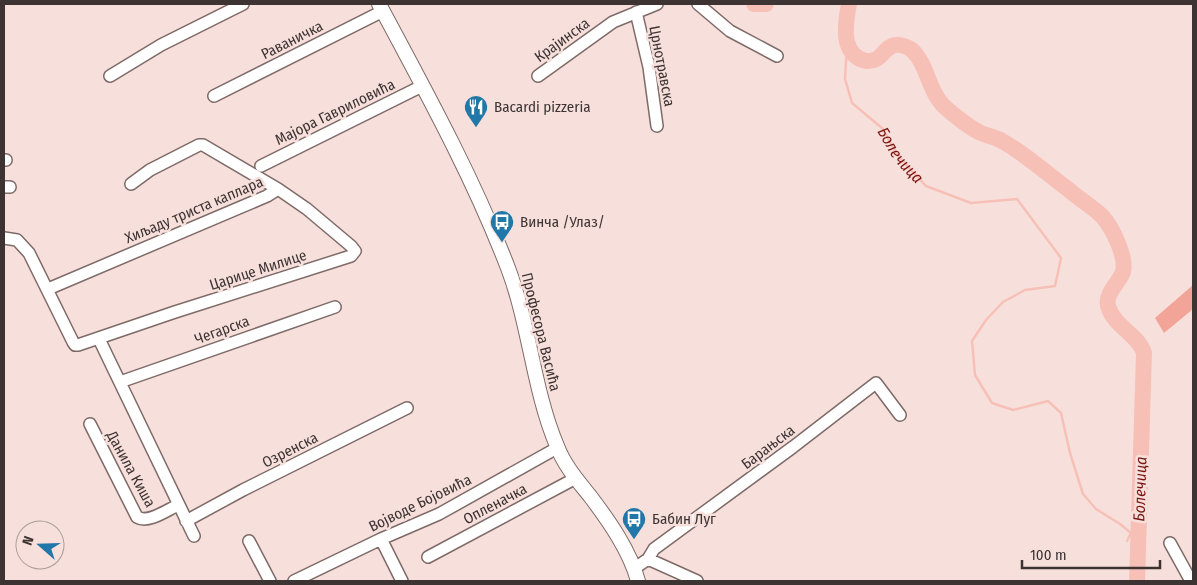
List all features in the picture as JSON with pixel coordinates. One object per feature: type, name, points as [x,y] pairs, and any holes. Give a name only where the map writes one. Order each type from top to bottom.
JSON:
[{"type":"street","points":[[110,76],[162,45],[243,4]]},
{"type":"street","name":"Крајинска","points":[[538,76],[613,22],[657,4]]},
{"type":"street","points":[[698,4],[730,31],[778,56]]},
{"type":"street","name":"Професора Васића","points":[[381,8],[478,198],[508,268],[523,314],[543,404],[557,448],[616,535],[637,574]]},
{"type":"street","name":"Раваничка","points":[[214,96],[381,8]]},
{"type":"street","name":"Црнотравска","points":[[636,12],[649,67],[657,126]]},
{"type":"street","name":"Мајора Гавриловића","points":[[262,166],[422,86]]},
{"type":"street","name":"Хиљаду триста каплара","points":[[48,289],[267,196],[278,189],[245,168],[201,145],[150,170],[131,184]]},
{"type":"street","name":"Царице Милице","points":[[48,289],[75,345],[78,346],[353,254],[354,250],[351,246],[278,189]]},
{"type":"street","points":[[4,238],[17,240],[25,248],[48,289]]},
{"type":"street","name":"Чегарска","points":[[120,382],[335,306]]},
{"type":"street","points":[[99,339],[194,536]]},
{"type":"street","name":"Барањска","points":[[648,559],[654,549],[793,447],[876,383],[900,415]]},
{"type":"street","name":"Озренска","points":[[186,521],[243,490],[407,408]]},
{"type":"street","name":"Данила Киша","points":[[90,424],[137,517],[143,520],[178,505]]},
{"type":"street","name":"Војводе Бојовића","points":[[294,581],[381,539],[439,514],[557,448]]},
{"type":"street","name":"Опленачка","points":[[428,557],[576,478]]},
{"type":"street","points":[[381,539],[402,581]]},
{"type":"street","points":[[249,541],[270,581]]},
{"type":"street","points":[[1170,543],[1191,581]]},
{"type":"street","points":[[637,574],[648,559],[697,581]]},
{"type":"shaded area","points":[[1193,285],[1193,309],[1164,333],[1155,318]]},
{"type":"waterway","name":"Болечица","points":[[754,4],[766,4]]},
{"type":"waterway","name":"Болечица","points":[[849,4],[846,34],[849,48],[854,54],[860,59],[870,61],[877,59],[889,47],[895,45],[904,46],[912,50],[921,62],[933,90],[944,106],[973,129],[999,139],[1028,158],[1102,216],[1114,235],[1121,251],[1124,266],[1123,272],[1109,297],[1108,306],[1115,320],[1137,341],[1144,353],[1137,581]]},
{"type":"waterway","name":"Болечица","points":[[847,44],[845,79],[852,103],[882,128],[899,157],[926,186],[971,203],[1017,199],[1061,258],[1055,286],[1025,290],[1003,302],[986,320],[972,341],[975,375],[992,403],[1013,410],[1048,401],[1061,413],[1070,453],[1083,494],[1096,509],[1131,533],[1127,541]]},
{"type":"place","name":"Bacardi pizzeria","points":[[476,128]]},
{"type":"place","name":"Винча /Улаз/","points":[[502,243]]},
{"type":"place","name":"Бабин Луг","points":[[634,540]]}]
